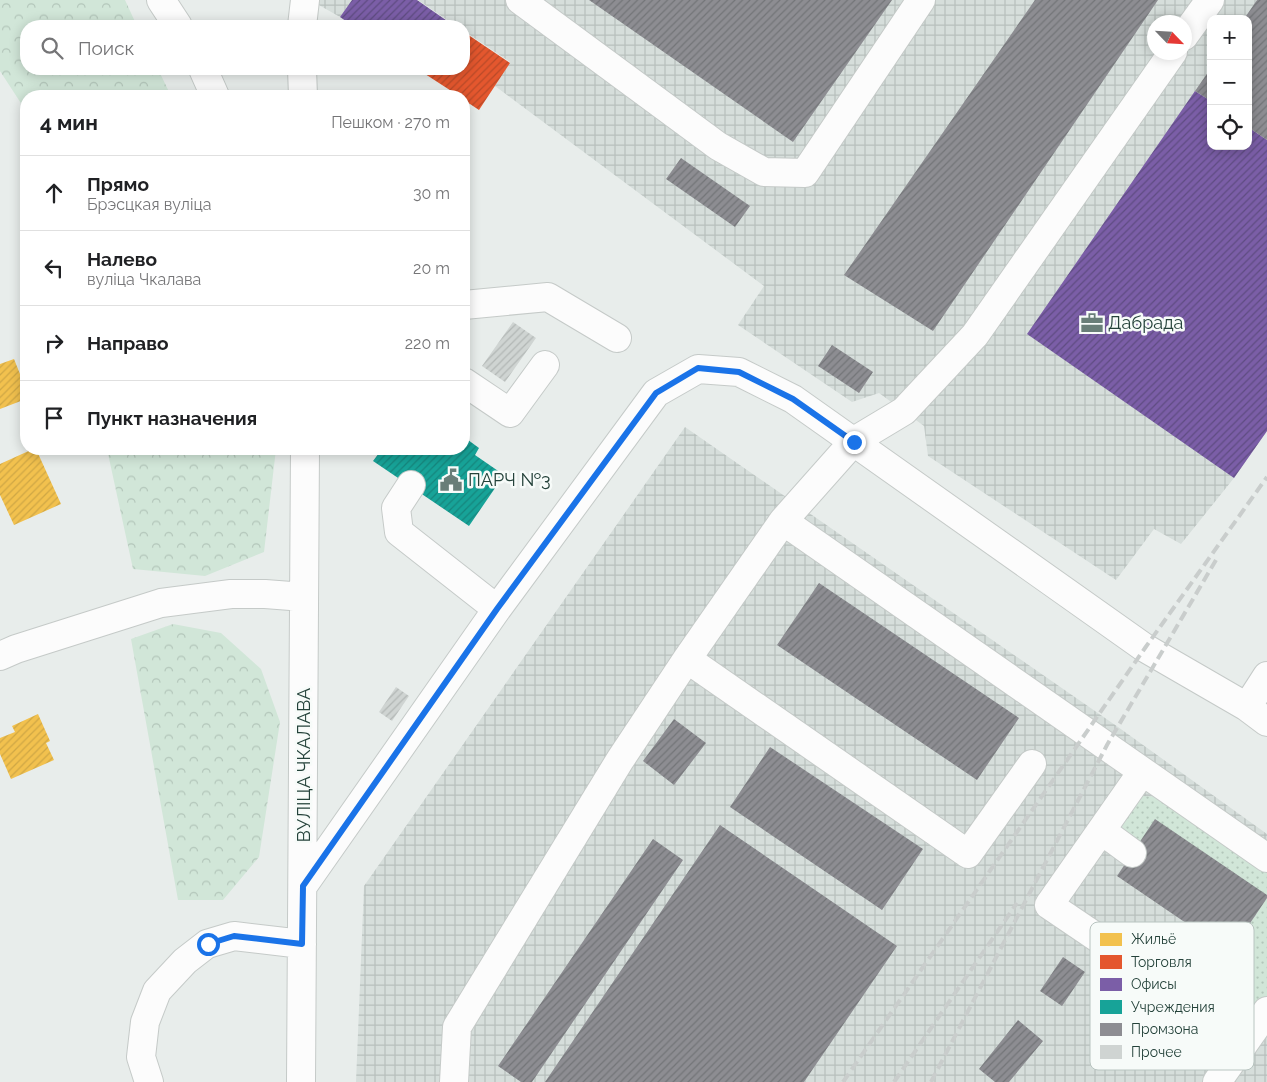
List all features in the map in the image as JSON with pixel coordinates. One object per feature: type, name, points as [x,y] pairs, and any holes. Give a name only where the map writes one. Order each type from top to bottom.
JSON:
[{"type":"street","points":[[161,0],[174,20]]},
{"type":"street","points":[[303,20],[305,0]]},
{"type":"street","points":[[520,0],[718,146],[764,172],[805,173],[921,0]]},
{"type":"street","points":[[1192,25],[1210,0]]},
{"type":"street","points":[[454,1082],[458,1027],[620,760],[687,659],[783,521],[854,442],[904,411],[975,335],[1167,60]]},
{"type":"street","points":[[206,75],[212,90]]},
{"type":"street","points":[[302,75],[303,90]]},
{"type":"street","points":[[470,304],[548,297],[617,338]]},
{"type":"street","points":[[470,386],[510,413],[545,366]]},
{"type":"street","points":[[303,886],[497,609],[656,393],[698,368],[739,372],[793,399],[1145,648],[1257,715],[1267,676]]},
{"type":"street","name":"ВУЛІЦА ЧКАЛАВА","points":[[301,1082],[305,455]]},
{"type":"street","points":[[411,485],[396,508],[399,532],[497,609]]},
{"type":"street","points":[[783,521],[1267,858]]},
{"type":"street","points":[[0,656],[16,649],[161,603],[231,594],[304,597]]},
{"type":"street","points":[[687,659],[968,854],[1032,764]]},
{"type":"street","points":[[1090,933],[1049,905],[1142,772]]},
{"type":"street","points":[[1102,831],[1132,853]]},
{"type":"street","points":[[149,1082],[141,1057],[145,1022],[157,991],[184,961],[208,944],[234,936],[302,944]]},
{"type":"street","points":[[1254,1029],[1267,1011]]},
{"type":"street","points":[[1217,1082],[1225,1070]]},
{"type":"shaded area","points":[[310,0],[352,0],[340,17]]},
{"type":"shaded area","points":[[418,0],[1267,0],[1267,431],[1234,478],[1181,544],[1154,529],[1116,580],[928,456],[924,426],[879,393],[852,402],[738,325],[764,286],[495,86],[510,62],[470,35],[470,20],[447,20]]},
{"type":"shaded area","points":[[685,427],[1118,727],[1267,834],[1267,1082],[356,1082],[364,886]]},
{"type":"green space","points":[[0,0],[125,0],[134,20],[20,20],[20,75],[161,75],[168,90],[20,90],[20,102],[0,71]]},
{"type":"green space","points":[[108,455],[275,455],[264,552],[205,576],[133,569]]},
{"type":"green space","points":[[173,624],[221,633],[261,669],[280,722],[259,857],[223,900],[178,900],[131,639]]},
{"type":"green space","points":[[1142,796],[1160,797],[1267,872],[1267,895],[1138,845],[1123,832],[1122,819],[1125,810],[1131,803]]},
{"type":"green space","points":[[1267,898],[1267,996],[1261,1004],[1254,1004],[1254,922],[1251,922]]},
{"type":"building: Жильё","points":[[14,359],[20,374],[20,401],[0,409],[0,364]]},
{"type":"building: Жильё","points":[[20,455],[39,455],[61,504],[14,525],[0,495],[0,464]]},
{"type":"building: Жильё","points":[[38,714],[50,741],[46,743],[54,760],[11,779],[0,754],[0,738],[15,732],[12,726]]},
{"type":"building: Торговля","points":[[470,36],[510,63],[479,110],[470,104],[470,90],[450,90],[427,75],[470,75]]},
{"type":"building: Офисы","points":[[352,0],[417,0],[446,20],[344,20],[340,17]]},
{"type":"building: Офисы","points":[[1195,91],[1207,98],[1207,150],[1252,150],[1252,130],[1267,140],[1267,431],[1234,478],[1027,334]]},
{"type":"building: Учреждения","name":"ПАРЧ №3","points":[[470,441],[479,448],[475,455],[504,475],[469,526],[373,461],[378,455],[470,455]]},
{"type":"building: Промзона","points":[[589,0],[892,0],[793,142]]},
{"type":"building: Промзона","points":[[1035,0],[1158,0],[933,331],[844,275]]},
{"type":"building: Промзона","points":[[1257,0],[1267,0],[1267,140],[1252,130],[1252,15],[1247,15]]},
{"type":"building: Промзона","points":[[1207,74],[1207,98],[1195,91]]},
{"type":"building: Промзона","points":[[681,158],[750,206],[735,227],[666,179]]},
{"type":"building: Промзона","points":[[832,345],[873,372],[859,393],[818,366]]},
{"type":"building: Промзона","points":[[819,583],[1019,718],[977,780],[777,645]]},
{"type":"building: Промзона","points":[[674,719],[706,743],[674,785],[643,761]]},
{"type":"building: Промзона","points":[[770,747],[923,849],[882,910],[730,807]]},
{"type":"building: Промзона","points":[[1155,819],[1267,895],[1267,898],[1251,922],[1185,922],[1117,876]]},
{"type":"building: Промзона","points":[[720,825],[897,946],[804,1082],[545,1082]]},
{"type":"building: Промзона","points":[[653,839],[683,860],[532,1082],[521,1082],[498,1066]]},
{"type":"building: Промзона","points":[[1063,957],[1085,972],[1062,1006],[1040,991]]},
{"type":"building: Промзона","points":[[1018,1020],[1043,1041],[1009,1082],[995,1082],[979,1069]]},
{"type":"building: Прочее","points":[[513,322],[536,338],[505,382],[482,366]]},
{"type":"building: Прочее","points":[[396,687],[409,696],[392,721],[379,712]]},
{"type":"railway","points":[[843,1082],[1145,648],[1267,477]]},
{"type":"railway","points":[[931,1082],[1107,745],[1216,560]]},
{"type":"railway","points":[[894,1082],[1017,903]]},
{"type":"place","name":"Дабрада","points":[[1092,323]]},
{"type":"place","name":"ПАРЧ №3","points":[[451,480]]},
{"type":"route","points":[[208,944],[234,936],[302,944],[303,886],[497,609],[656,393],[698,368],[739,372],[793,399],[854,442]]}]
